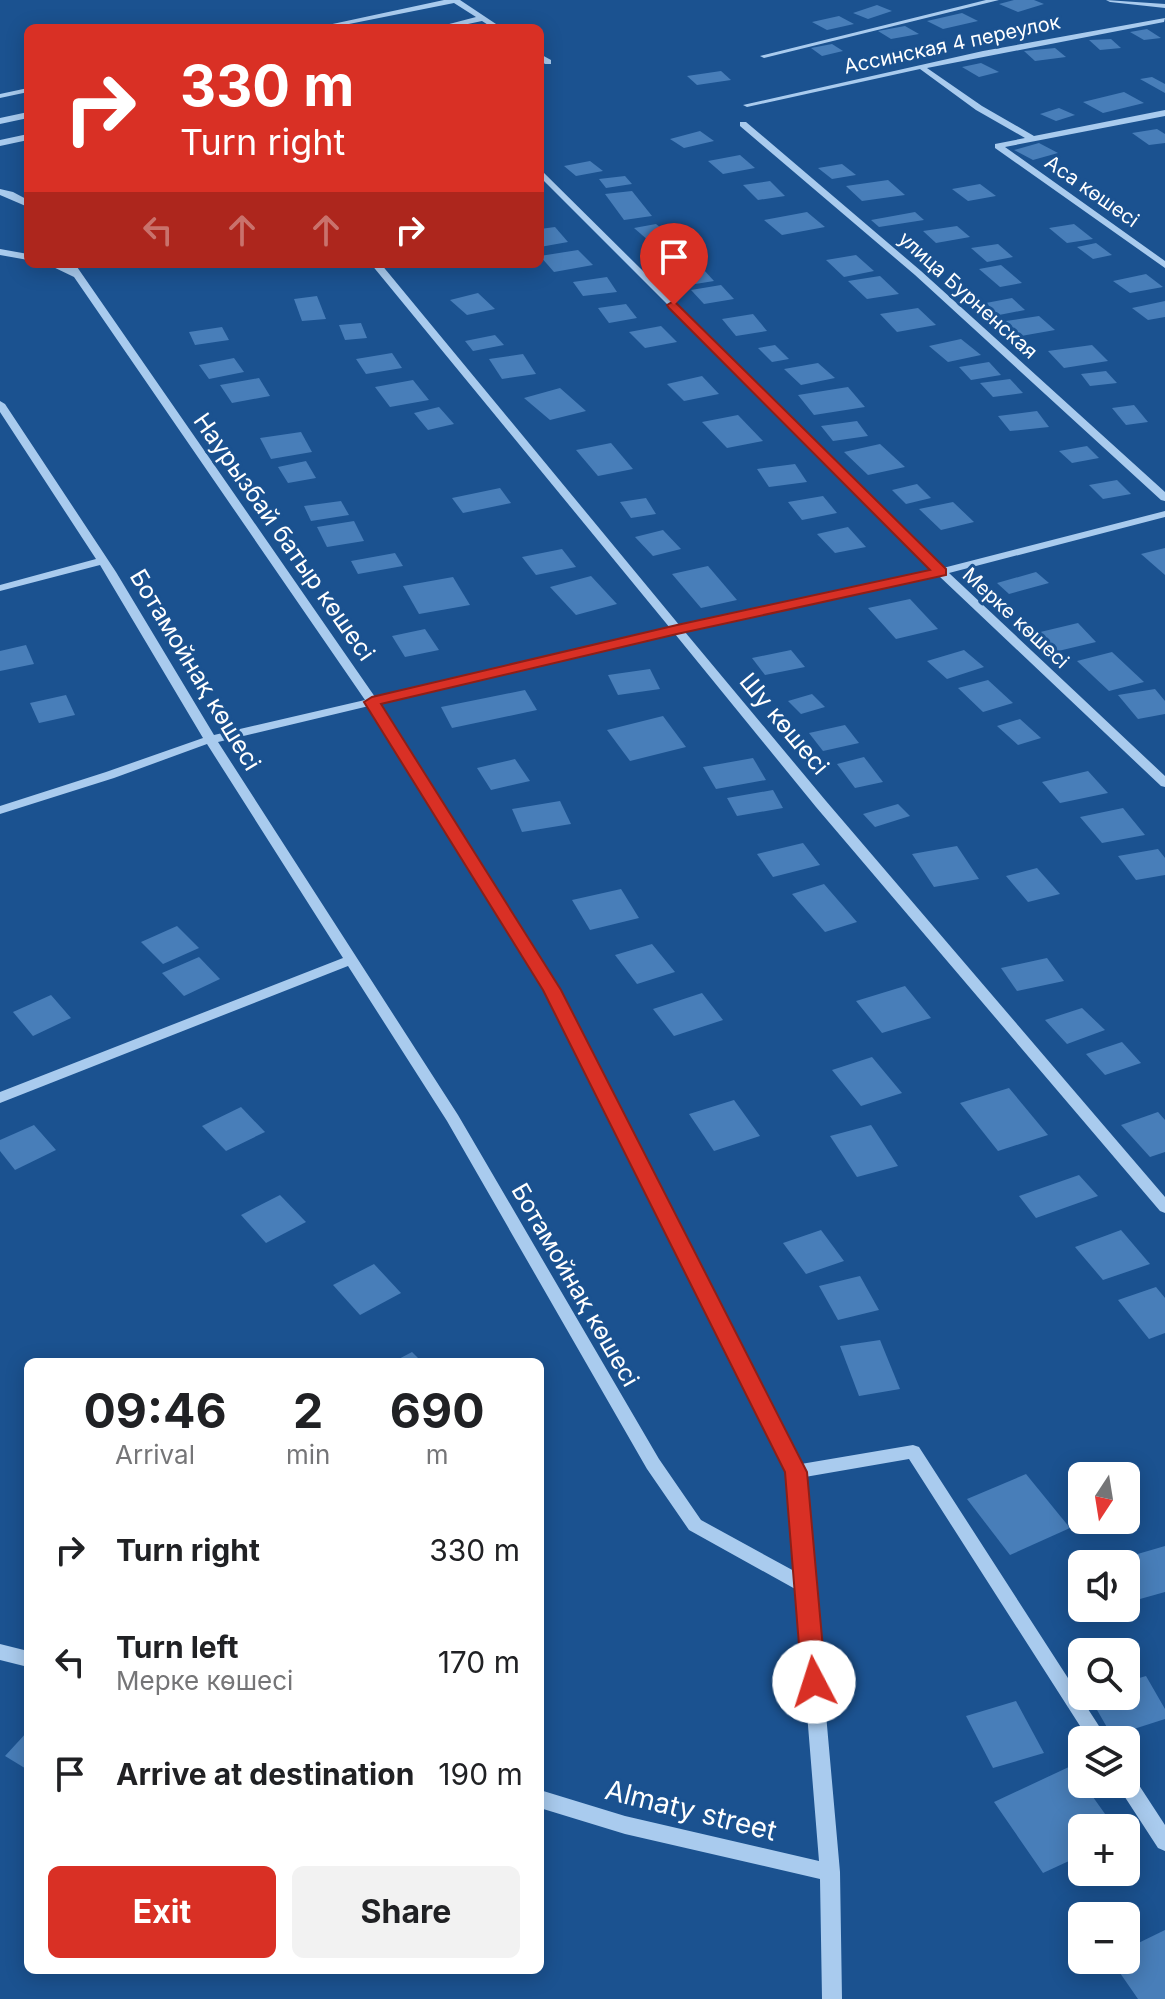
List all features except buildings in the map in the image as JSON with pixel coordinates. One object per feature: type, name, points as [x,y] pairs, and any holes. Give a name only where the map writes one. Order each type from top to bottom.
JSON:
[{"type":"street","points":[[338,24],[455,0],[492,24]]},
{"type":"street","points":[[764,56],[995,0]]},
{"type":"street","points":[[1110,0],[1165,6]]},
{"type":"street","points":[[456,24],[484,18]]},
{"type":"street","name":"Ассинская 4 переулок","points":[[747,105],[924,69],[983,53],[1164,20]]},
{"type":"street","name":"Аса көшесі","points":[[924,69],[979,108],[1032,139]]},
{"type":"street","points":[[0,96],[24,91]]},
{"type":"street","points":[[1032,139],[1165,113]]},
{"type":"street","points":[[0,121],[24,116]]},
{"type":"street","name":"улица Бурненская","points":[[743,124],[918,273],[1165,498]]},
{"type":"street","points":[[0,143],[24,138]]},
{"type":"street","name":"Аса көшесі","points":[[1032,139],[998,146],[1165,265]]},
{"type":"street","name":"Мерке көшесі","points":[[544,176],[941,572],[1165,783]]},
{"type":"street","points":[[0,192],[24,201]]},
{"type":"street","points":[[0,252],[24,256]]},
{"type":"street","name":"Шу көшесі","points":[[379,268],[821,804],[1165,1207]]},
{"type":"street","name":"Наурызбай батыр көшесі","points":[[74,270],[372,702],[552,990],[796,1472],[830,1872],[832,1999]]},
{"type":"street","name":"Ботамойнақ көшесі","points":[[0,404],[103,561],[211,740],[453,1119],[653,1464],[695,1525],[806,1586]]},
{"type":"street","points":[[0,810],[211,740],[677,630],[941,572],[1165,514]]},
{"type":"street","points":[[0,588],[103,561]]},
{"type":"street","points":[[0,1098],[351,960]]},
{"type":"street","points":[[796,1472],[913,1452],[1090,1726]]},
{"type":"street","points":[[0,1652],[24,1658]]},
{"type":"street","points":[[1136,1798],[1165,1842]]},
{"type":"street","name":"Almaty street","points":[[544,1800],[625,1825],[830,1872]]},
{"type":"route","points":[[674,305],[941,572],[372,702],[552,990],[796,1472],[814,1682]]}]
